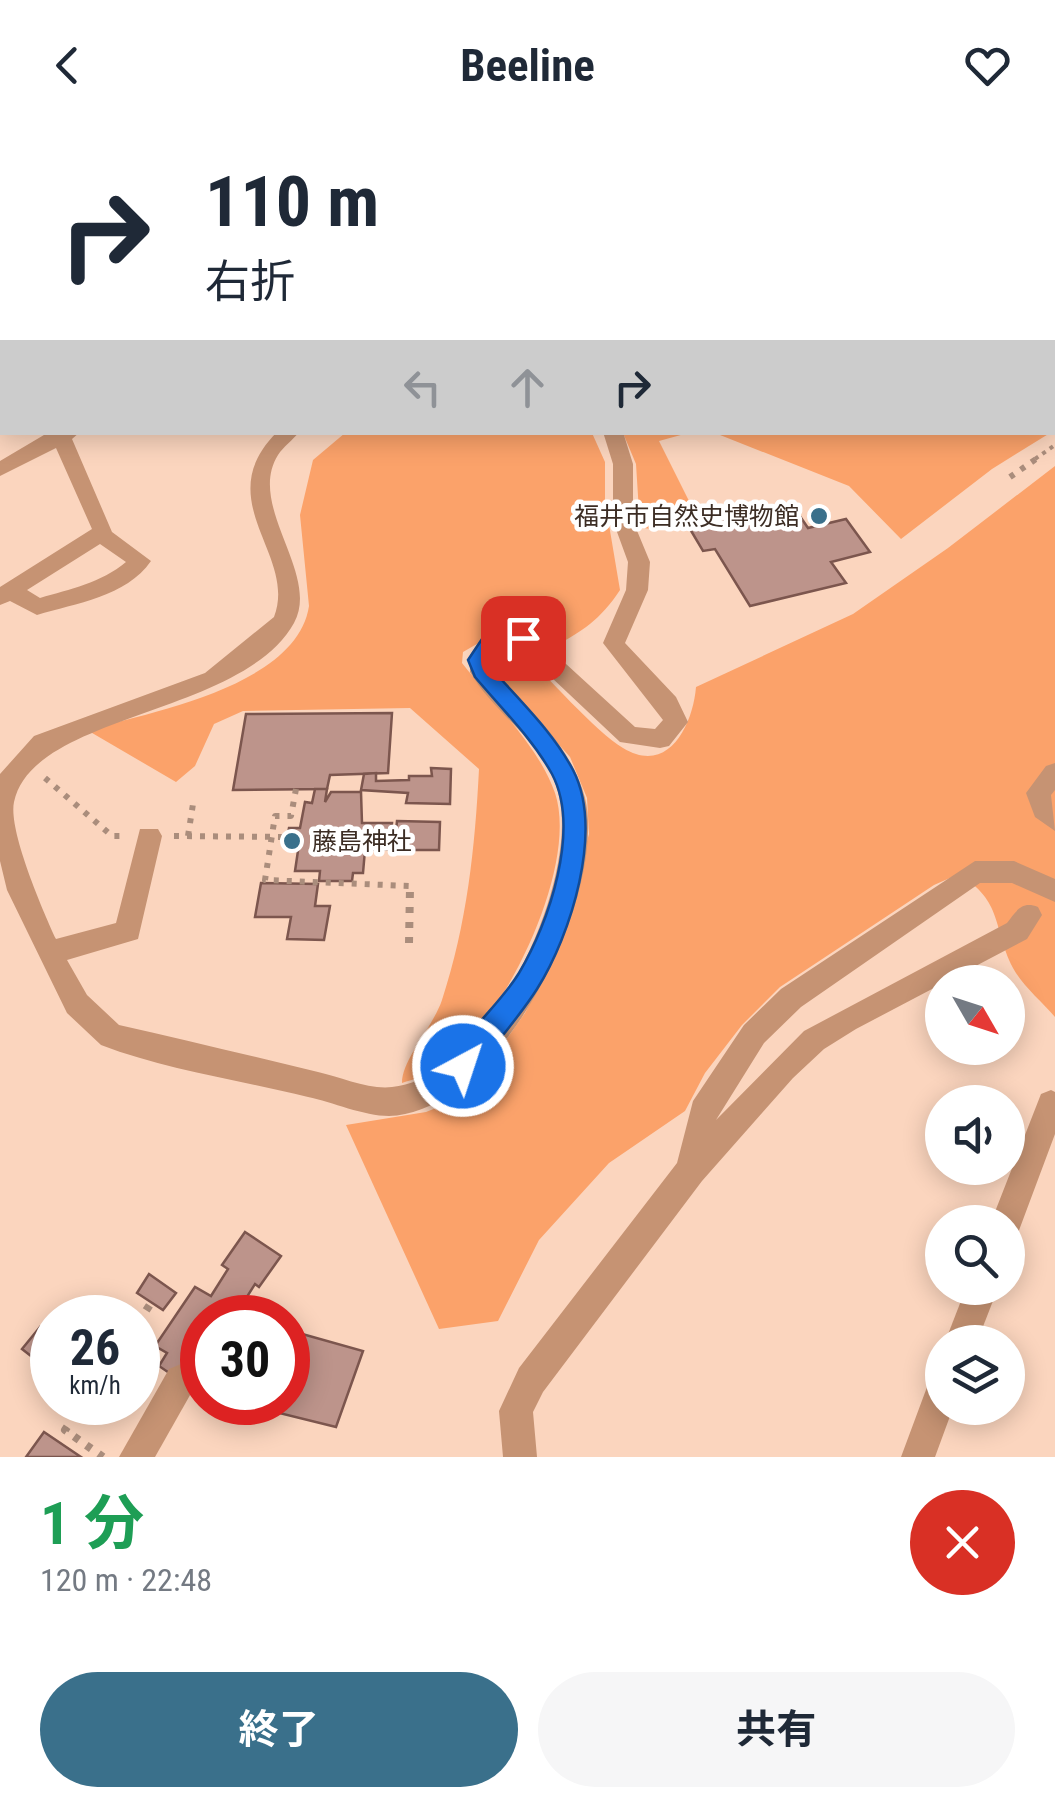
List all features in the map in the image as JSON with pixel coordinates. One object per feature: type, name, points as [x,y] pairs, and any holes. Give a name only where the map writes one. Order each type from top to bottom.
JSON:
[{"type":"street","points":[[0,468],[61,435]]},
{"type":"street","points":[[5,594],[103,530],[63,435]]},
{"type":"street","points":[[287,435],[268,453],[258,486],[290,604],[273,634],[236,665],[185,693],[112,714],[44,742],[3,793],[0,806],[20,890],[48,953],[77,1004],[112,1036],[358,1098],[388,1102],[414,1097],[448,1080],[477,1051],[529,980],[566,890],[576,826],[563,774],[545,746],[482,672],[478,660],[482,650],[504,636],[523,638],[628,735],[660,739],[676,722],[667,702],[624,664],[614,643],[637,590],[640,562],[624,521],[623,464],[614,435]]},
{"type":"street","points":[[5,594],[36,607],[116,581],[132,571],[140,561],[100,534]]},
{"type":"street","points":[[1055,772],[1038,793],[1044,810],[1055,821]]},
{"type":"street","points":[[48,953],[128,931],[149,836]]},
{"type":"street","points":[[691,1170],[703,1110],[754,1034],[792,998],[975,872],[1014,872],[1055,891]]},
{"type":"street","points":[[520,1457],[516,1411],[532,1380],[691,1170],[814,1040],[1017,931],[1029,915]]},
{"type":"street","points":[[1012,1205],[1051,1104]]},
{"type":"street","points":[[136,1457],[180,1383]]},
{"type":"street","points":[[918,1457],[930,1425]]},
{"type":"path","points":[[1010,477],[1055,445]]},
{"type":"path","points":[[296,789],[291,816],[275,816],[265,880],[410,886],[409,943]]},
{"type":"path","points":[[188,836],[193,804]]},
{"type":"path","points":[[69,1425],[66,1430],[103,1457]]},
{"type":"shaded area","points":[[343,435],[593,435],[605,462],[605,501],[620,590],[606,609],[551,648],[537,635],[503,629],[463,652],[462,663],[526,741],[555,793],[560,825],[546,902],[530,944],[486,1019],[462,1049],[438,1070],[402,1083],[407,1064],[442,1000],[458,943],[472,857],[479,769],[410,708],[243,711],[214,724],[195,766],[176,782],[87,730],[218,691],[278,657],[299,634],[309,606],[300,515],[313,460]]},
{"type":"shaded area","points":[[624,435],[681,435],[659,441],[692,507],[671,529],[640,527],[636,464]]},
{"type":"shaded area","points":[[720,435],[1047,435],[992,469],[901,539],[849,486]]},
{"type":"shaded area","points":[[1055,466],[1055,1017],[1025,984],[1025,965],[1012,965],[995,916],[983,895],[959,874],[934,885],[780,987],[742,1025],[705,1073],[685,1111],[609,1163],[539,1240],[498,1321],[439,1329],[346,1125],[426,1112],[466,1096],[525,1013],[557,953],[589,834],[587,798],[570,757],[491,669],[491,659],[502,649],[520,650],[612,740],[639,755],[653,755],[666,751],[684,730],[696,687],[853,614]]},
{"type":"building","points":[[793,506],[808,528],[846,519],[870,552],[831,562],[846,583],[750,606],[715,549],[703,551],[690,529]]},
{"type":"building","points":[[392,713],[388,773],[330,775],[327,789],[233,790],[246,714]]},
{"type":"building","points":[[431,768],[451,769],[450,804],[406,803],[408,793],[361,790],[364,774],[376,773],[376,781],[409,780],[409,776],[432,776]]},
{"type":"building","points":[[315,789],[327,789],[325,802],[331,792],[361,792],[362,823],[392,823],[389,849],[365,850],[363,873],[353,873],[352,881],[319,881],[320,871],[295,871],[299,844],[286,845],[289,828],[300,828],[305,802],[312,803]]},
{"type":"building","points":[[397,821],[440,822],[439,850],[394,850]]},
{"type":"building","points":[[261,883],[318,884],[315,906],[330,906],[324,940],[287,939],[291,917],[255,917]]},
{"type":"building","points":[[245,1232],[281,1256],[259,1287],[255,1284],[248,1295],[212,1295],[228,1269],[222,1265]]},
{"type":"building","points":[[149,1274],[176,1293],[163,1310],[160,1295],[137,1293]]},
{"type":"building","points":[[195,1287],[209,1295],[190,1295]]},
{"type":"building","points":[[180,1309],[180,1380],[160,1367],[167,1353],[160,1349],[160,1339]]},
{"type":"building","points":[[310,1336],[363,1351],[336,1427],[310,1421]]},
{"type":"building","points":[[30,1339],[30,1355],[22,1349]]},
{"type":"building","points":[[44,1432],[81,1457],[26,1457]]},
{"type":"place","name":"福井市自然史博物館","points":[[819,516]]},
{"type":"place","name":"藤島神社","points":[[292,841]]},
{"type":"route","points":[[463,1066],[529,980],[566,890],[574,853],[573,800],[563,774],[545,746],[482,672],[478,660],[482,650],[504,636],[523,638]]}]
